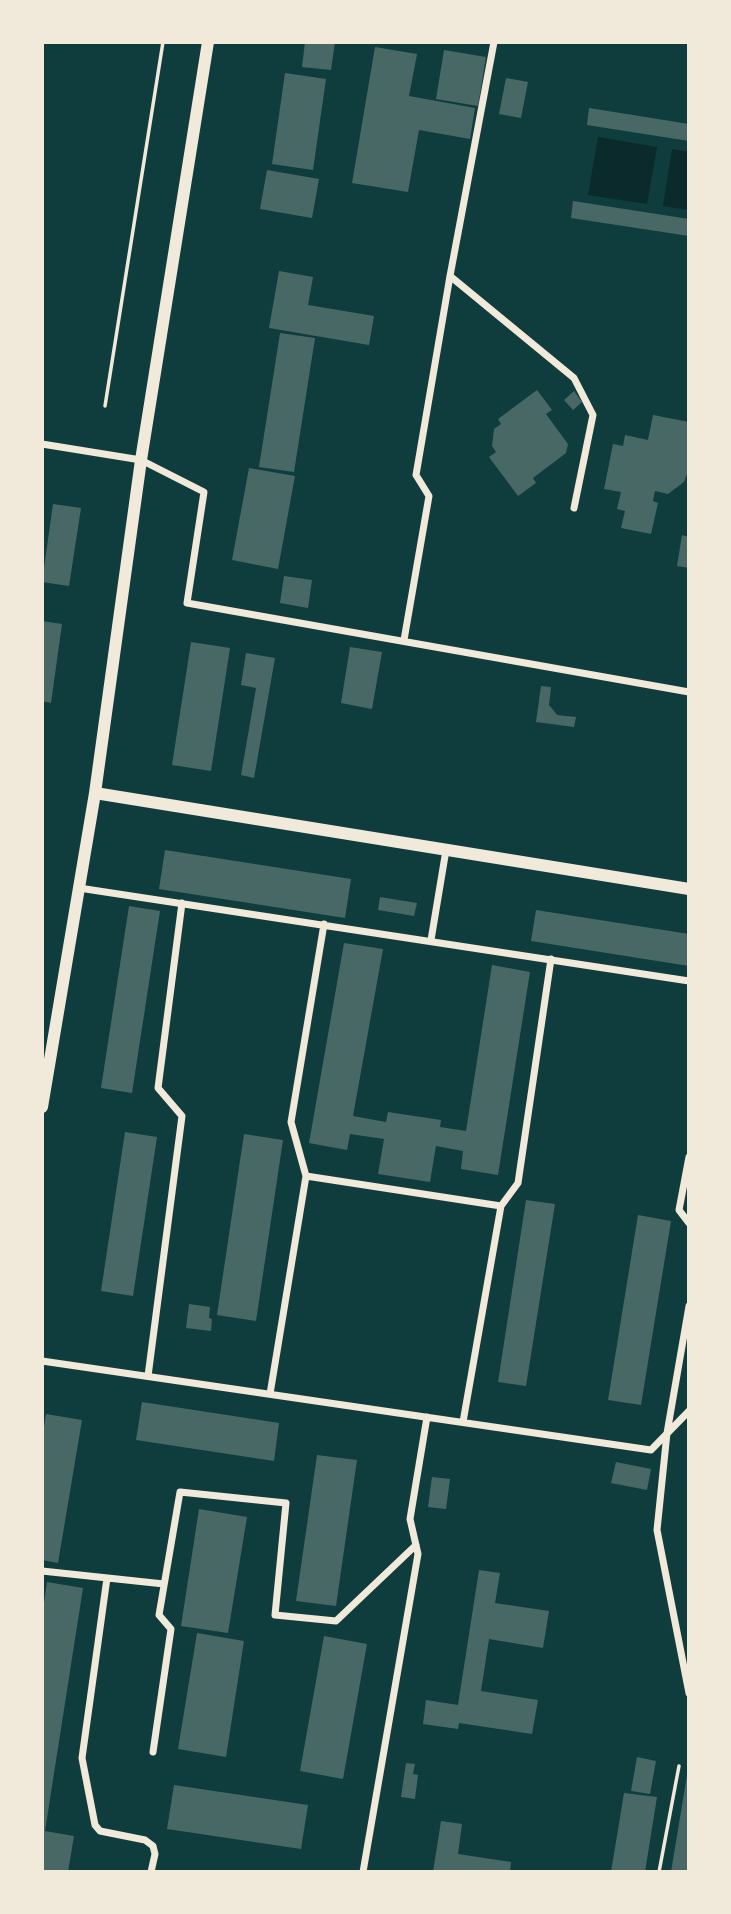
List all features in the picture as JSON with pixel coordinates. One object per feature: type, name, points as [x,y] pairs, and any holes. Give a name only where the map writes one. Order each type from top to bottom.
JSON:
[{"type":"street","points":[[42,1107],[95,793],[141,460],[208,42]]},
{"type":"street","points":[[404,640],[429,496],[416,475],[494,42]]},
{"type":"street","points":[[450,276],[574,379],[580,390],[593,415],[574,508]]},
{"type":"street","points":[[42,444],[141,460],[204,492],[187,603],[689,692]]},
{"type":"street","points":[[95,793],[689,889]]},
{"type":"street","points":[[431,940],[446,850]]},
{"type":"street","points":[[79,888],[689,981]]},
{"type":"street","points":[[148,1376],[182,1116],[158,1088],[182,903]]},
{"type":"street","points":[[270,1394],[306,1176],[291,1122],[324,924]]},
{"type":"street","points":[[463,1422],[500,1206],[518,1183],[551,959]]},
{"type":"street","points":[[689,1157],[679,1210],[689,1223]]},
{"type":"street","points":[[306,1176],[500,1206]]},
{"type":"street","points":[[689,1306],[667,1433],[657,1530],[689,1693]]},
{"type":"street","points":[[42,1361],[651,1450],[689,1411]]},
{"type":"street","points":[[363,1872],[418,1554],[410,1519],[427,1417]]},
{"type":"street","points":[[153,1752],[171,1629],[159,1615],[180,1492],[286,1503],[275,1615],[336,1621],[416,1545]]},
{"type":"street","points":[[42,1571],[164,1584]]},
{"type":"street","points":[[107,1578],[82,1758],[95,1825],[100,1831],[145,1840],[153,1846],[155,1854],[151,1872]]},
{"type":"path","points":[[105,406],[163,42]]},
{"type":"path","points":[[659,1872],[679,1766]]},
{"type":"water","points":[[598,137],[657,147],[647,204],[588,195]]},
{"type":"water","points":[[672,149],[689,152],[689,210],[663,206]]},
{"type":"building","points":[[305,42],[335,42],[331,70],[302,67]]},
{"type":"building","points":[[375,47],[417,54],[409,96],[475,108],[470,139],[419,130],[408,192],[352,183]]},
{"type":"building","points":[[444,50],[486,57],[478,106],[436,99]]},
{"type":"building","points":[[285,73],[326,79],[313,170],[272,164]]},
{"type":"building","points":[[506,78],[528,82],[521,118],[499,114]]},
{"type":"building","points":[[589,108],[689,124],[689,141],[587,125]]},
{"type":"building","points":[[267,170],[319,179],[312,218],[260,209]]},
{"type":"building","points":[[573,201],[689,219],[689,236],[571,218]]},
{"type":"building","points":[[279,271],[313,277],[308,305],[374,316],[369,345],[269,328]]},
{"type":"building","points":[[280,333],[315,338],[294,472],[259,467]]},
{"type":"building","points":[[537,390],[552,410],[546,414],[568,444],[566,453],[533,478],[536,483],[518,496],[489,457],[496,452],[492,446],[494,429],[501,424],[498,419]]},
{"type":"building","points":[[574,391],[582,402],[573,410],[564,400]]},
{"type":"building","points":[[653,415],[689,422],[689,469],[684,482],[668,494],[655,491],[653,501],[658,503],[651,534],[621,528],[625,511],[617,509],[621,492],[604,489],[613,444],[623,446],[625,435],[648,440]]},
{"type":"building","points":[[249,468],[295,476],[278,569],[232,560]]},
{"type":"building","points":[[53,504],[81,508],[69,586],[42,582]]},
{"type":"building","points":[[682,535],[689,537],[689,568],[677,566]]},
{"type":"building","points":[[284,576],[312,580],[308,608],[280,603]]},
{"type":"building","points":[[42,621],[62,624],[51,703],[42,701]]},
{"type":"building","points":[[191,642],[230,648],[211,771],[172,765]]},
{"type":"building","points":[[350,647],[382,652],[372,709],[341,703]]},
{"type":"building","points":[[246,653],[275,658],[254,778],[241,775],[256,688],[241,685]]},
{"type":"building","points":[[541,686],[551,687],[549,705],[557,715],[576,717],[574,727],[536,722]]},
{"type":"building","points":[[165,850],[351,879],[345,918],[159,889]]},
{"type":"building","points":[[380,897],[417,903],[414,916],[378,910]]},
{"type":"building","points":[[129,906],[160,911],[132,1093],[101,1088]]},
{"type":"building","points":[[536,910],[689,934],[689,966],[531,941]]},
{"type":"building","points":[[344,943],[383,949],[353,1116],[386,1122],[388,1112],[441,1120],[440,1127],[466,1131],[492,965],[530,972],[498,1175],[461,1169],[463,1151],[436,1146],[430,1182],[378,1174],[384,1139],[350,1134],[347,1150],[309,1143]]},
{"type":"building","points":[[125,1132],[157,1137],[133,1296],[101,1291]]},
{"type":"building","points":[[244,1134],[283,1140],[256,1321],[217,1315]]},
{"type":"building","points":[[526,1200],[555,1204],[526,1386],[498,1382]]},
{"type":"building","points":[[638,1215],[671,1221],[641,1405],[608,1400]]},
{"type":"building","points":[[189,1304],[210,1307],[211,1331],[186,1328]]},
{"type":"building","points":[[142,1402],[279,1423],[274,1461],[136,1440]]},
{"type":"building","points":[[46,1414],[82,1420],[58,1563],[42,1560],[42,1440]]},
{"type":"building","points":[[317,1455],[357,1460],[336,1606],[296,1601]]},
{"type":"building","points":[[616,1462],[651,1469],[647,1490],[611,1483]]},
{"type":"building","points":[[432,1477],[450,1479],[446,1509],[428,1507]]},
{"type":"building","points":[[199,1509],[247,1517],[228,1633],[181,1626]]},
{"type":"building","points":[[479,1570],[500,1573],[495,1603],[549,1611],[543,1648],[489,1639],[481,1691],[538,1700],[532,1734],[459,1723],[458,1729],[423,1724],[426,1700],[458,1705]]},
{"type":"building","points":[[47,1582],[83,1588],[45,1831],[74,1836],[68,1872],[42,1872],[42,1617]]},
{"type":"building","points":[[197,1633],[244,1641],[226,1757],[178,1749]]},
{"type":"building","points":[[324,1636],[367,1644],[343,1779],[300,1771]]},
{"type":"building","points":[[637,1757],[656,1761],[650,1794],[631,1791]]},
{"type":"building","points":[[406,1763],[415,1764],[413,1774],[418,1775],[415,1799],[401,1797]]},
{"type":"building","points":[[688,1769],[689,1872],[671,1872]]},
{"type":"building","points":[[174,1785],[308,1805],[301,1849],[167,1829]]},
{"type":"building","points":[[624,1793],[657,1797],[645,1872],[611,1872]]},
{"type":"building","points":[[441,1821],[462,1824],[458,1854],[511,1862],[510,1872],[433,1872]]}]
